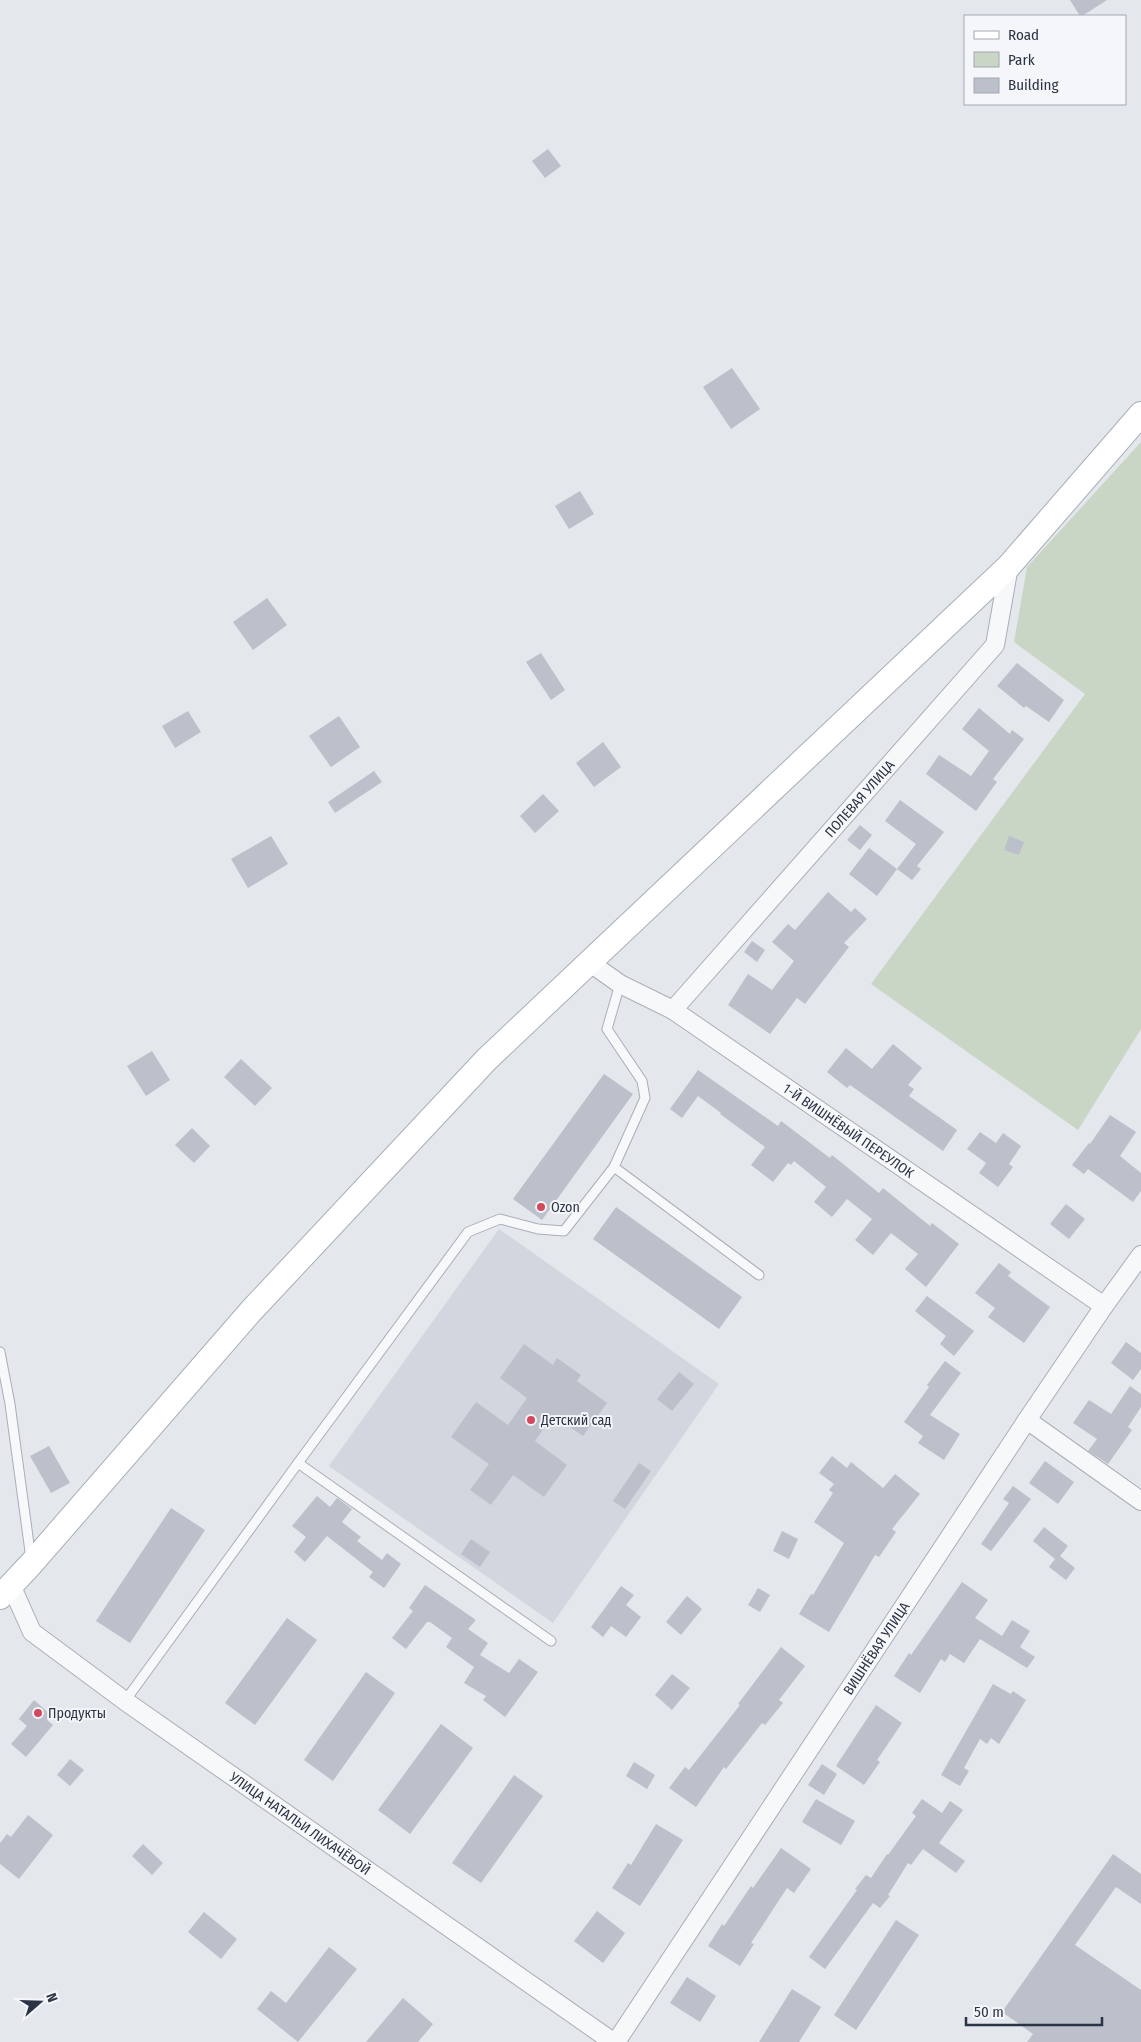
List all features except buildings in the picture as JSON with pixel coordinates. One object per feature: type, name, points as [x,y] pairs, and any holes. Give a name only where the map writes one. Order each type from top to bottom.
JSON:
[{"type":"street","points":[[6,1591],[251,1311],[487,1060],[1009,566],[1141,414]]},
{"type":"street","name":"ПОЛЕВАЯ УЛИЦА","points":[[673,1010],[994,645],[1009,566]]},
{"type":"street","name":"1-Й ВИШНЁВЫЙ ПЕРЕУЛОК","points":[[589,962],[620,984],[673,1010],[1104,1306]]},
{"type":"street","name":"ВИШНЁВАЯ УЛИЦА","points":[[615,2042],[1027,1420],[1141,1255]]},
{"type":"street","points":[[1027,1420],[1141,1501]]},
{"type":"street","name":"УЛИЦА НАТАЛЬИ ЛИХАЧЁВОЙ","points":[[6,1591],[32,1632],[125,1701],[615,2042]]},
{"type":"lane","points":[[125,1701],[468,1232],[500,1219],[538,1229],[564,1231],[614,1167],[646,1098],[642,1080],[607,1029],[620,984]]},
{"type":"lane","points":[[614,1167],[759,1275]]},
{"type":"lane","points":[[0,1352],[10,1404],[31,1564]]},
{"type":"lane","points":[[298,1463],[551,1640]]},
{"type":"shaded area","points":[[499,1229],[719,1384],[553,1623],[329,1466]]},
{"type":"green space","points":[[1141,442],[1141,1029],[1078,1130],[871,984],[1085,694],[1014,642],[1027,567]]},
{"type":"place","name":"Ozon","points":[[541,1207]]},
{"type":"place","name":"Детский сад","points":[[531,1420]]},
{"type":"place","name":"Продукты","points":[[38,1713]]}]
